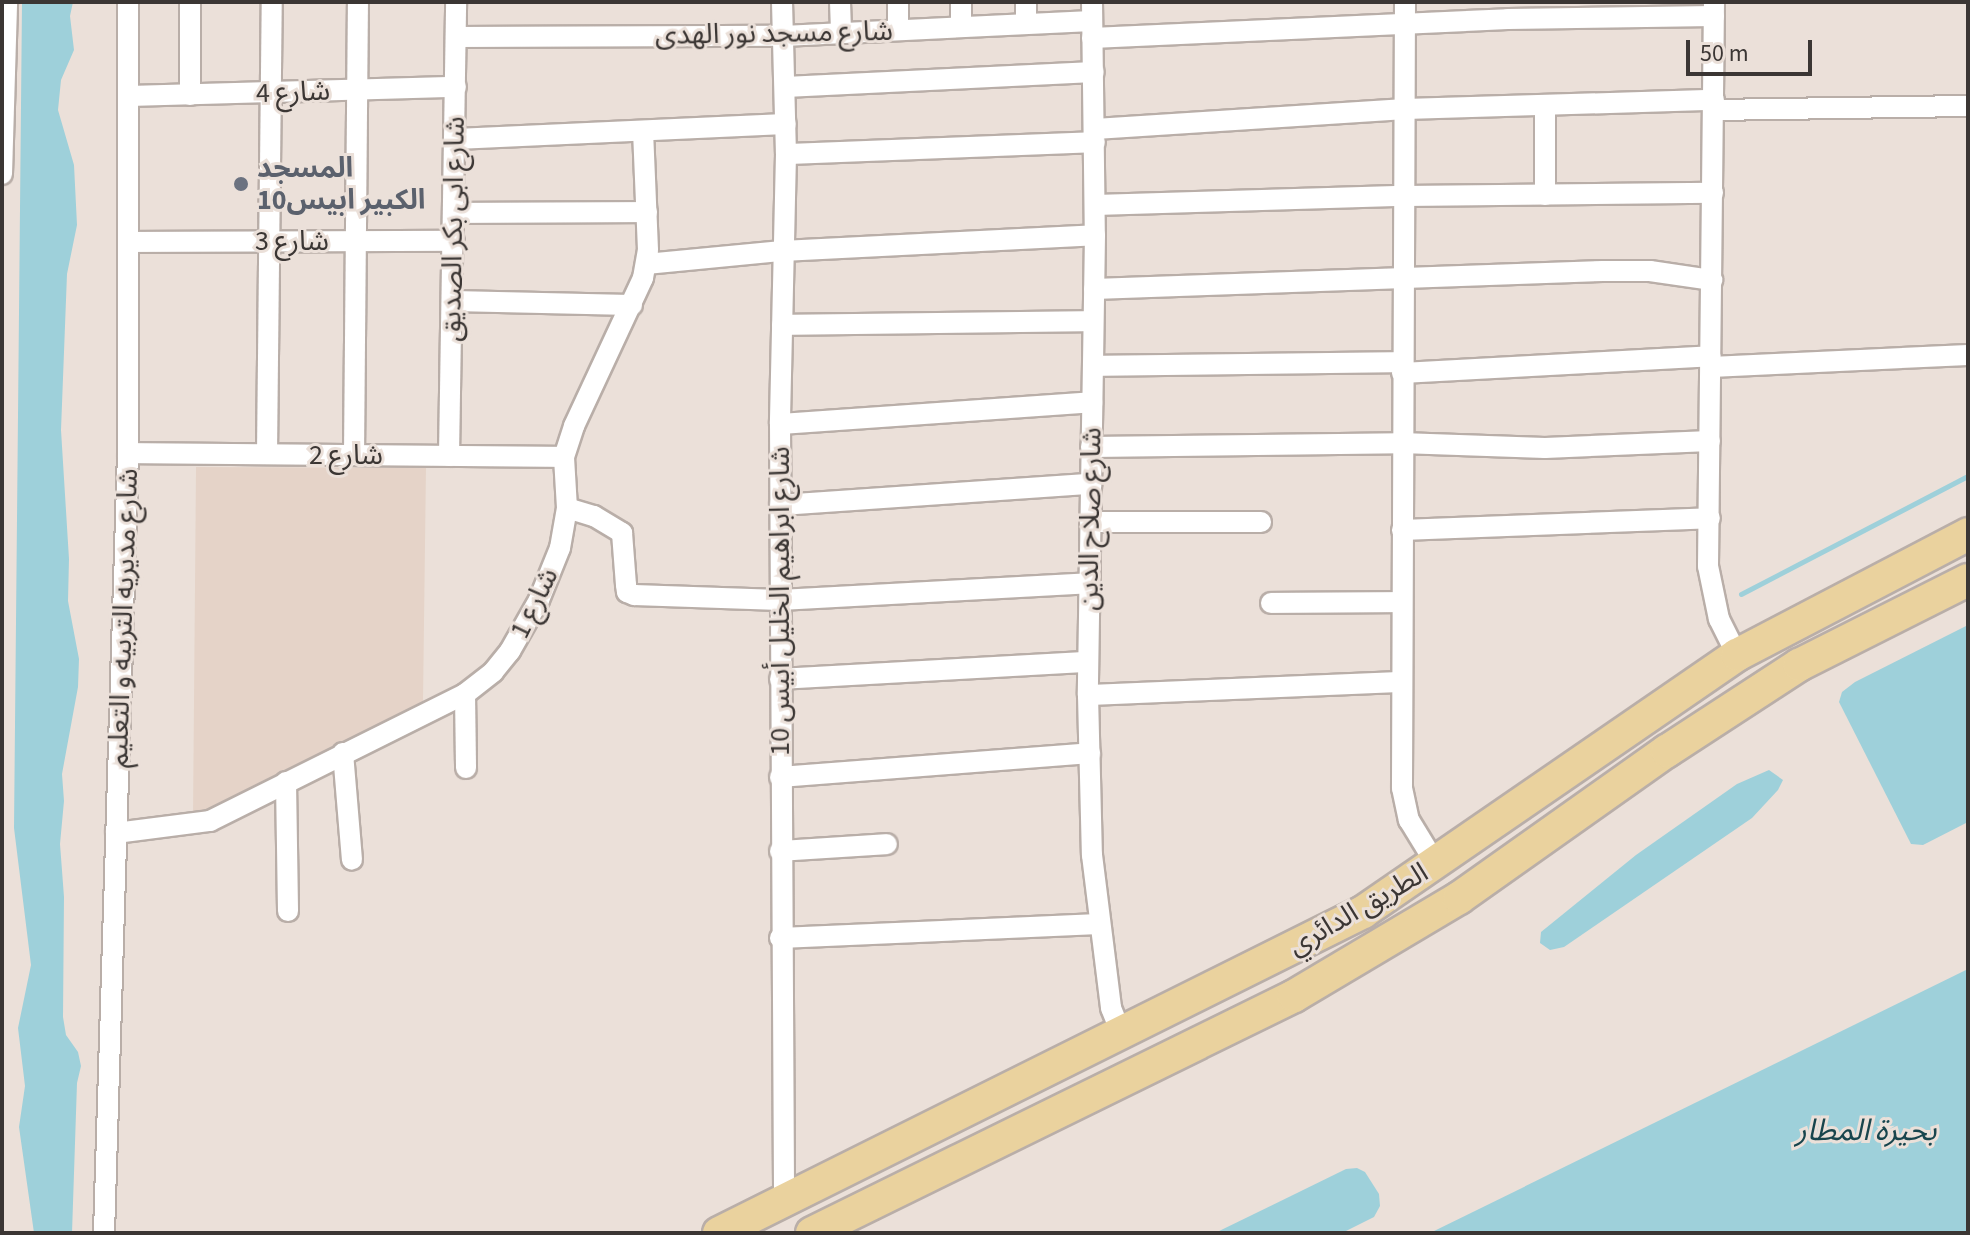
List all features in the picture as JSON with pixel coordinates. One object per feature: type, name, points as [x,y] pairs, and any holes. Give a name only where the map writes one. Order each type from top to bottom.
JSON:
[{"type":"main road","name":"الطريق الدائري","points":[[719,1233],[1363,912],[1737,655],[1968,534]]},
{"type":"main road","name":"الطريق الدائري","points":[[812,1233],[1306,989],[1459,898],[1667,751],[1799,665],[1968,580]]},
{"type":"street","points":[[2,174],[7,2]]},
{"type":"street","name":"شارع مديريه التربيه و التعليم","points":[[104,1233],[128,453],[128,2]]},
{"type":"street","points":[[190,2],[190,95]]},
{"type":"street","points":[[267,454],[272,2]]},
{"type":"street","points":[[354,455],[358,2]]},
{"type":"street","name":"شارع ابى بكر الصديق","points":[[449,456],[456,2]]},
{"type":"street","name":"شارع ابراهيم الخليل أبيس 10","points":[[782,2],[786,124],[780,424],[780,938],[784,1199]]},
{"type":"street","points":[[840,2],[841,33]]},
{"type":"street","points":[[898,2],[898,30]]},
{"type":"street","points":[[961,2],[961,27]]},
{"type":"street","points":[[1026,2],[1026,24]]},
{"type":"street","points":[[1405,2],[1401,443],[1404,801],[1409,820],[1436,864]]},
{"type":"street","points":[[1714,9],[1710,441],[1712,593],[1719,619],[1737,655]]},
{"type":"street","name":"شارع مسجد نور الهدى","points":[[456,37],[783,36],[1092,20],[1405,24],[1714,9]]},
{"type":"street","name":"شارع صلاح الدين","points":[[1092,20],[1095,235],[1088,662],[1092,855],[1111,1008],[1121,1033]]},
{"type":"street","points":[[785,87],[1094,72]]},
{"type":"street","name":"شارع 4","points":[[130,96],[456,87]]},
{"type":"street","points":[[1545,106],[1545,195]]},
{"type":"street","points":[[786,154],[1095,136],[1405,109],[1968,106]]},
{"type":"street","points":[[455,139],[786,124]]},
{"type":"street","name":"شارع 1","points":[[116,833],[210,821],[465,694],[493,672],[526,625],[551,574],[567,508],[564,457],[586,395],[632,305],[646,264],[643,132]]},
{"type":"street","points":[[1095,205],[1404,196],[1713,193]]},
{"type":"street","points":[[454,213],[647,212]]},
{"type":"street","points":[[646,264],[782,251],[1095,235]]},
{"type":"street","name":"شارع 3","points":[[130,242],[454,241]]},
{"type":"street","points":[[1094,289],[1403,276],[1650,271],[1712,280]]},
{"type":"street","points":[[452,301],[632,305]]},
{"type":"street","points":[[782,325],[1093,321]]},
{"type":"street","points":[[1093,366],[1402,368],[1968,355]]},
{"type":"street","points":[[780,424],[1092,402]]},
{"type":"street","points":[[1091,447],[1401,443],[1545,448],[1710,441]]},
{"type":"street","name":"شارع 2","points":[[128,453],[564,457]]},
{"type":"street","points":[[780,505],[1091,484]]},
{"type":"street","points":[[567,508],[594,516],[622,533],[627,592],[634,595],[780,600],[1089,583]]},
{"type":"street","points":[[1402,530],[1710,518]]},
{"type":"street","points":[[1090,522],[1261,522]]},
{"type":"street","points":[[1271,603],[1402,602]]},
{"type":"street","points":[[780,679],[1088,662]]},
{"type":"street","points":[[1088,695],[1401,682]]},
{"type":"street","points":[[465,694],[466,768]]},
{"type":"street","points":[[343,753],[352,860]]},
{"type":"street","points":[[780,777],[1090,753]]},
{"type":"street","points":[[286,782],[288,911]]},
{"type":"street","points":[[780,851],[887,844]]},
{"type":"street","points":[[780,938],[1099,924]]},
{"type":"shaded area","points":[[196,467],[426,468],[423,702],[193,816]]},
{"type":"water","points":[[22,2],[73,2],[70,16],[74,50],[61,80],[58,110],[74,165],[77,225],[67,274],[61,430],[69,559],[68,601],[79,659],[78,687],[62,774],[64,801],[60,844],[64,897],[63,1017],[66,1035],[78,1052],[81,1066],[77,1083],[72,1233],[34,1233],[19,1127],[25,1086],[18,1028],[31,965],[14,828]]},
{"type":"water","points":[[1968,625],[1968,822],[1923,845],[1911,844],[1839,702],[1842,692],[1855,682]]},
{"type":"water","points":[[1769,770],[1783,780],[1778,790],[1752,818],[1564,947],[1550,950],[1540,943],[1541,932],[1636,855],[1737,784]]},
{"type":"water","name":"بحيرة المطار","points":[[1968,969],[1968,1233],[1430,1233]]},
{"type":"water","points":[[1357,1168],[1365,1172],[1379,1194],[1380,1206],[1374,1217],[1342,1233],[1215,1233],[1346,1169]]},
{"type":"waterway","points":[[1741,594],[1968,476]]},
{"type":"place","name":"المسجد الكبير ابيس10","points":[[241,184]]}]
